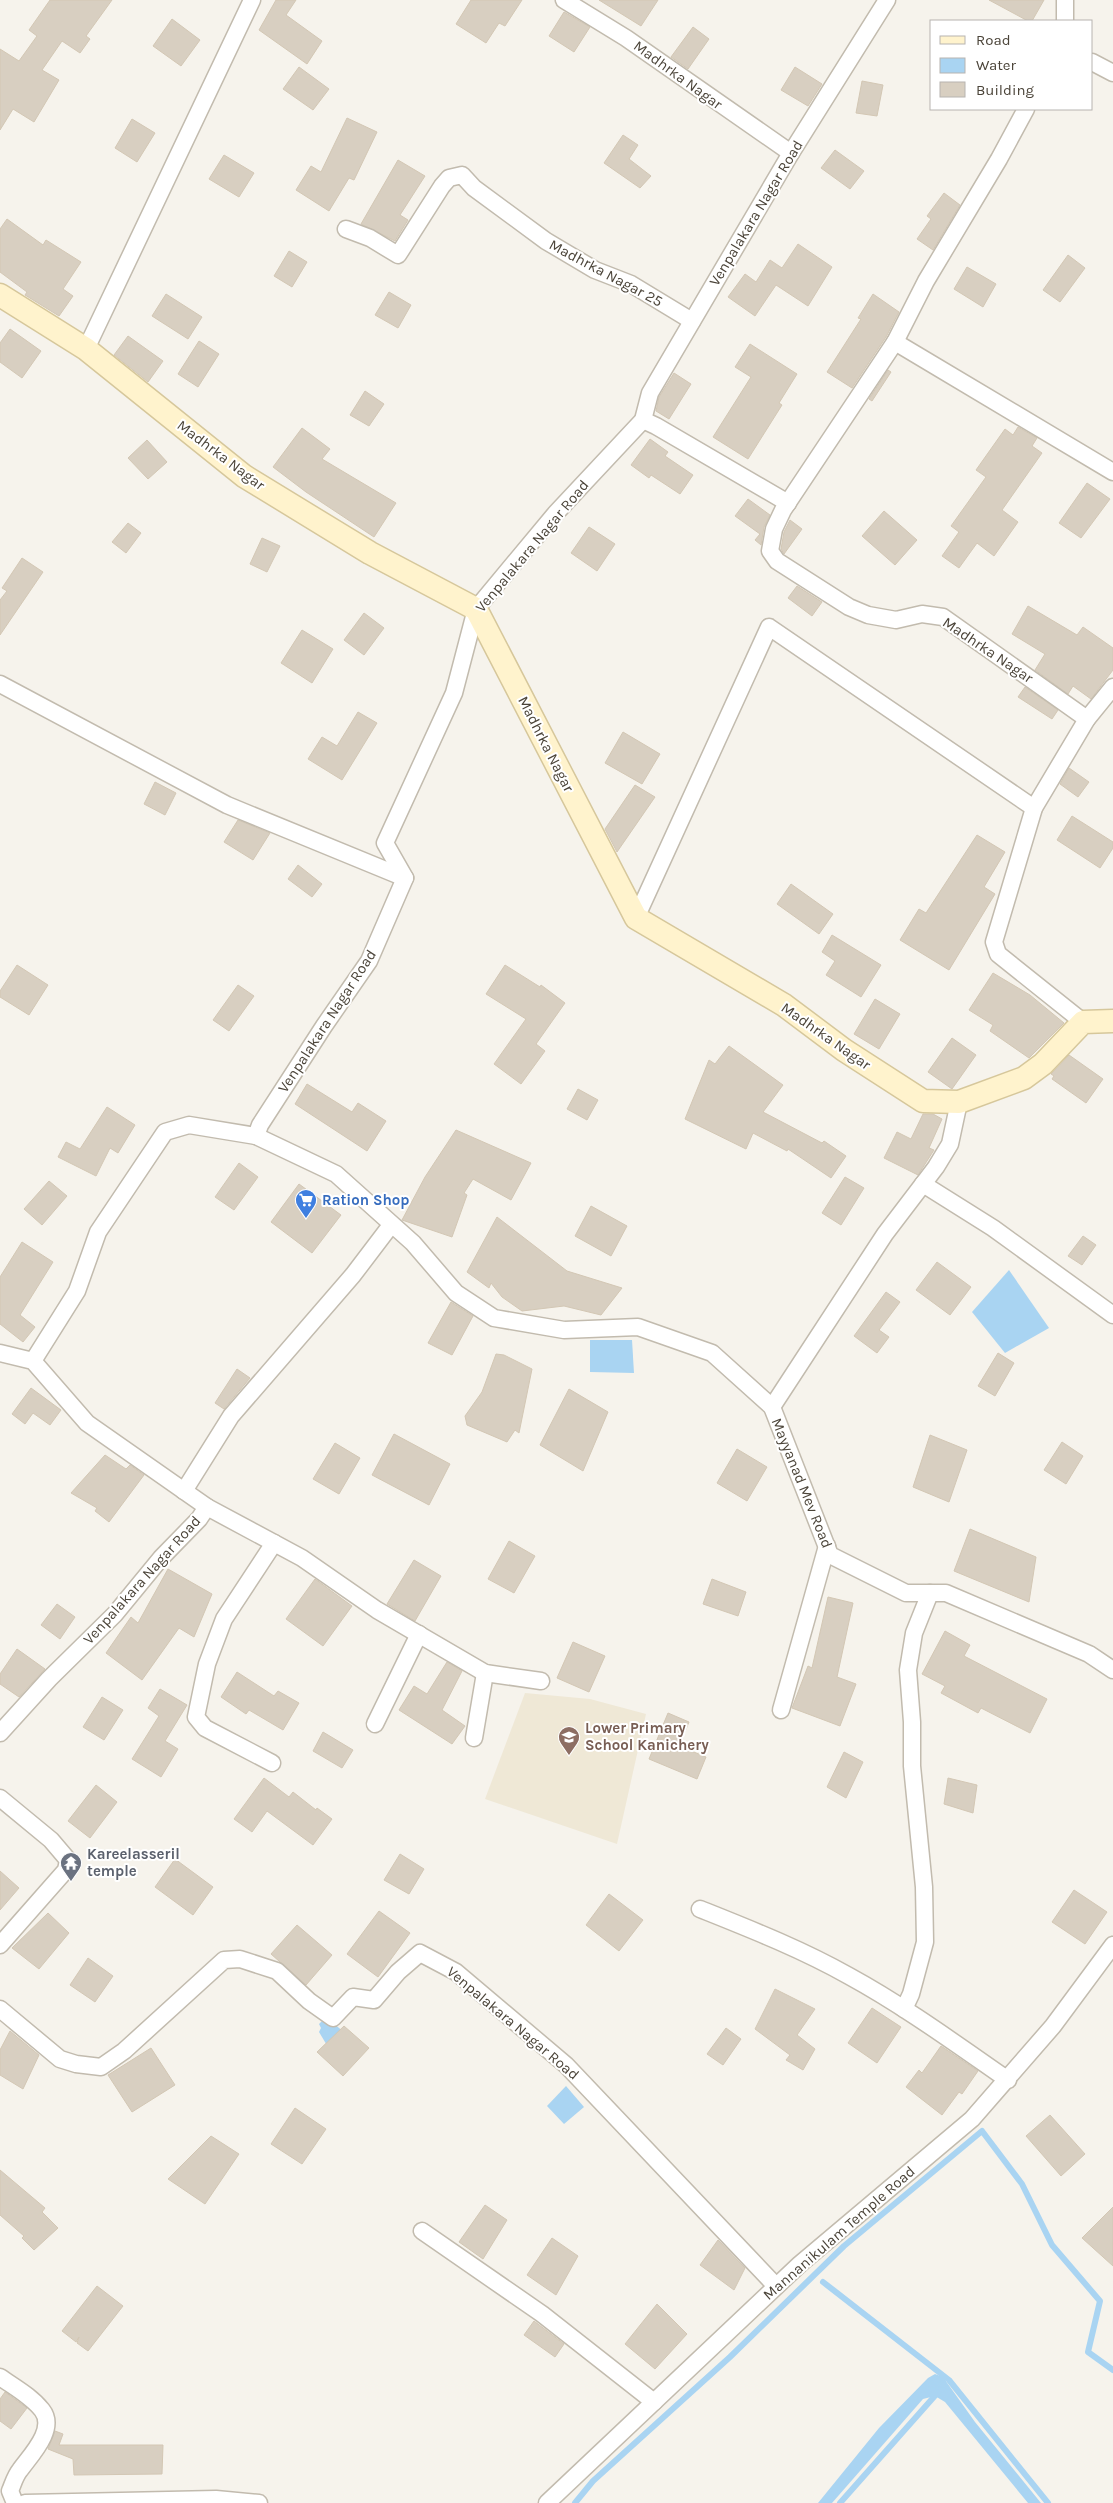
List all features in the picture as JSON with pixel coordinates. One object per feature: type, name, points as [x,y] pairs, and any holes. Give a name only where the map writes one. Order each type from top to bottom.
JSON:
[{"type":"street","points":[[86,349],[252,0]]},
{"type":"street","name":"Madhrka Nagar","points":[[564,0],[626,38],[791,153]]},
{"type":"street","name":"Venpalakara Nagar Road","points":[[261,1138],[260,1125],[324,1026],[369,962],[405,878],[386,843],[454,693],[476,609],[556,514],[643,420],[650,393],[791,153],[887,0]]},
{"type":"street","points":[[1065,0],[1065,20]]},
{"type":"street","points":[[1093,63],[1113,73]]},
{"type":"street","name":"Madhrka Nagar","points":[[1025,110],[999,159],[926,281],[895,342],[788,503],[774,530],[770,551],[777,561],[849,606],[868,615],[896,620],[922,614],[943,617],[1087,719]]},
{"type":"street","name":"Madhrka Nagar 25","points":[[346,229],[370,238],[398,255],[442,186],[449,178],[462,175],[474,188],[546,241],[595,270],[631,284],[692,321]]},
{"type":"street","name":"Madhrka Nagar","points":[[0,295],[86,349],[244,476],[370,553],[476,609],[636,918],[784,1005],[844,1050],[923,1101],[959,1102],[1024,1078],[1043,1064],[1083,1022]]},
{"type":"street","points":[[895,342],[1113,472]]},
{"type":"street","points":[[643,420],[788,503]]},
{"type":"street","points":[[636,918],[769,627],[1034,808]]},
{"type":"street","points":[[0,684],[227,805],[405,878]]},
{"type":"street","points":[[1113,687],[1087,719],[1034,808],[994,942],[998,954],[1083,1022],[1113,1022]]},
{"type":"street","points":[[772,1407],[885,1234],[923,1184],[950,1144],[959,1102]]},
{"type":"street","points":[[0,1353],[33,1361],[77,1291],[98,1232],[165,1132],[190,1124],[261,1138],[336,1174],[391,1225],[353,1275],[231,1416],[184,1491]]},
{"type":"street","points":[[923,1184],[993,1228],[1113,1315]]},
{"type":"street","name":"Mayyanad Mev Road","points":[[391,1225],[413,1243],[456,1293],[494,1318],[564,1330],[638,1327],[712,1353],[772,1407],[830,1555],[906,1593],[946,1593],[1089,1654],[1113,1670]]},
{"type":"street","name":"Venpalakara Nagar Road","points":[[0,1733],[50,1679],[115,1614],[161,1558],[199,1519],[207,1507],[87,1423],[33,1361]]},
{"type":"street","points":[[207,1507],[302,1558],[376,1608],[485,1673],[541,1681]]},
{"type":"street","points":[[272,1764],[205,1728],[196,1717],[207,1664],[224,1620],[274,1543]]},
{"type":"street","points":[[781,1710],[827,1546]]},
{"type":"street","points":[[904,2008],[911,1994],[925,1942],[924,1887],[912,1766],[912,1722],[908,1670],[914,1633],[930,1593]]},
{"type":"street","points":[[375,1724],[419,1634]]},
{"type":"street","points":[[474,1738],[485,1673]]},
{"type":"street","points":[[0,1798],[52,1840],[68,1860],[66,1870],[0,1945]]},
{"type":"street","points":[[700,1909],[766,1936],[848,1975],[904,2008],[1008,2080]]},
{"type":"street","name":"Mannanikulam Temple Road","points":[[547,2503],[776,2286],[972,2119],[1008,2080],[1053,2026],[1113,1945]]},
{"type":"street","name":"Venpalakara Nagar Road","points":[[0,2009],[60,2059],[76,2064],[101,2067],[124,2051],[224,1960],[240,1960],[277,1971],[309,2001],[333,2018],[353,1997],[374,2000],[398,1972],[420,1954],[456,1972],[566,2065],[776,2286]]},
{"type":"street","points":[[422,2231],[542,2314],[654,2402]]},
{"type":"street","points":[[0,2377],[32,2400],[44,2412],[47,2422],[39,2445],[18,2472],[10,2491],[15,2503]]},
{"type":"street","points":[[25,2503],[216,2499],[259,2503]]},
{"type":"shaded area","name":"Lower Primary School Kanichery","points":[[525,1693],[590,1699],[646,1714],[617,1844],[485,1799]]},
{"type":"water","points":[[1009,1270],[1049,1328],[1005,1353],[972,1312]]},
{"type":"water","points":[[590,1340],[632,1340],[634,1373],[590,1372]]},
{"type":"water","points":[[326,2017],[345,2033],[328,2047],[319,2032],[321,2028],[319,2024]]},
{"type":"water","points":[[566,2086],[584,2107],[564,2124],[547,2106]]},
{"type":"water","points":[[935,2374],[943,2377],[975,2422],[1041,2503],[1028,2503],[945,2402],[935,2396],[923,2399],[832,2503],[818,2503],[879,2428],[928,2378]]},
{"type":"building","points":[[50,0],[112,0],[86,36],[90,39],[80,53],[62,41],[42,70],[59,80],[34,122],[13,109],[0,130],[0,49],[19,61],[37,36],[29,30]]},
{"type":"building","points":[[276,0],[296,0],[286,15],[322,41],[307,64],[259,30]]},
{"type":"building","points":[[471,0],[522,0],[505,26],[499,23],[486,43],[456,24]]},
{"type":"building","points":[[599,0],[658,0],[641,26]]},
{"type":"building","points":[[989,0],[1044,0],[1033,20],[1026,20]]},
{"type":"building","points":[[564,12],[590,27],[574,52],[549,36]]},
{"type":"building","points":[[172,19],[200,40],[181,66],[153,46]]},
{"type":"building","points":[[693,27],[709,39],[688,69],[671,57]]},
{"type":"building","points":[[299,67],[329,89],[313,110],[283,89]]},
{"type":"building","points":[[795,67],[822,84],[808,106],[781,90]]},
{"type":"building","points":[[862,81],[883,85],[877,116],[856,113]]},
{"type":"building","points":[[347,118],[377,132],[354,180],[349,178],[329,211],[296,190],[311,166],[321,172]]},
{"type":"building","points":[[132,119],[155,133],[137,162],[115,148]]},
{"type":"building","points":[[623,135],[638,145],[629,159],[651,176],[640,188],[604,163]]},
{"type":"building","points":[[835,150],[864,171],[850,189],[821,168]]},
{"type":"building","points":[[224,155],[254,173],[239,197],[209,179]]},
{"type":"building","points":[[398,160],[425,176],[400,215],[408,220],[395,241],[361,224]]},
{"type":"building","points":[[944,193],[960,205],[933,250],[917,239],[931,219],[927,216]]},
{"type":"building","points":[[7,219],[43,245],[46,240],[81,262],[63,289],[73,296],[59,316],[25,295],[27,292],[0,272],[0,229]]},
{"type":"building","points":[[798,244],[832,267],[808,306],[776,285],[755,316],[728,297],[745,274],[756,282],[770,260],[782,268]]},
{"type":"building","points":[[289,251],[307,262],[292,287],[274,276]]},
{"type":"building","points":[[1068,255],[1085,268],[1060,302],[1043,290]]},
{"type":"building","points":[[967,267],[996,284],[983,307],[954,289]]},
{"type":"building","points":[[389,292],[411,305],[398,328],[375,315]]},
{"type":"building","points":[[166,294],[202,317],[188,339],[152,316]]},
{"type":"building","points":[[873,294],[899,312],[886,337],[852,388],[827,372],[861,319],[858,318]]},
{"type":"building","points":[[10,329],[41,351],[22,378],[0,362],[0,343]]},
{"type":"building","points":[[128,336],[163,361],[148,382],[114,355]]},
{"type":"building","points":[[199,341],[219,354],[198,387],[178,374]]},
{"type":"building","points":[[750,344],[797,374],[779,403],[782,405],[748,459],[713,437],[751,377],[735,367]]},
{"type":"building","points":[[888,370],[891,372],[872,401],[869,399]]},
{"type":"building","points":[[674,373],[691,384],[669,419],[656,411],[659,397]]},
{"type":"building","points":[[365,391],[384,404],[369,426],[350,415]]},
{"type":"building","points":[[1018,427],[1037,438],[1032,446],[1042,453],[1002,510],[1018,522],[994,556],[977,543],[959,568],[942,556],[959,532],[951,526],[986,477],[976,470],[1005,429],[1013,435]]},
{"type":"building","points":[[302,428],[330,449],[322,459],[396,503],[374,537],[306,492],[273,467]]},
{"type":"building","points":[[650,439],[668,452],[665,456],[693,475],[680,494],[651,475],[649,478],[631,465]]},
{"type":"building","points":[[147,440],[167,462],[148,479],[128,458]]},
{"type":"building","points":[[1087,483],[1110,499],[1081,538],[1059,523]]},
{"type":"building","points":[[748,499],[770,515],[764,527],[761,545],[755,540],[760,534],[735,516]]},
{"type":"building","points":[[884,511],[917,540],[895,565],[862,536]]},
{"type":"building","points":[[790,520],[802,529],[784,554],[781,549],[784,532]]},
{"type":"building","points":[[128,523],[141,533],[126,553],[112,542]]},
{"type":"building","points":[[589,527],[615,544],[597,571],[571,553]]},
{"type":"building","points":[[262,538],[280,546],[267,572],[250,564]]},
{"type":"building","points":[[22,558],[43,572],[0,635],[0,600],[7,591],[2,588]]},
{"type":"building","points":[[797,586],[822,602],[812,616],[788,598]]},
{"type":"building","points":[[1028,606],[1077,635],[1083,627],[1113,648],[1113,670],[1091,699],[1073,686],[1068,694],[1035,670],[1045,654],[1012,634]]},
{"type":"building","points":[[364,613],[384,628],[364,655],[344,640]]},
{"type":"building","points":[[302,630],[333,649],[312,683],[281,663]]},
{"type":"building","points":[[1025,687],[1058,710],[1052,719],[1018,697]]},
{"type":"building","points":[[358,712],[377,723],[342,780],[308,759],[322,737],[337,746]]},
{"type":"building","points":[[623,732],[660,754],[642,784],[605,763]]},
{"type":"building","points":[[1069,768],[1089,782],[1078,797],[1060,784]]},
{"type":"building","points":[[155,782],[176,793],[165,815],[144,804]]},
{"type":"building","points":[[635,785],[655,797],[617,852],[605,829]]},
{"type":"building","points":[[1072,816],[1113,842],[1113,848],[1100,868],[1057,840]]},
{"type":"building","points":[[238,820],[270,833],[253,860],[224,842]]},
{"type":"building","points":[[977,835],[1005,852],[984,887],[995,894],[949,970],[900,940],[919,909],[926,913]]},
{"type":"building","points":[[298,865],[322,884],[312,897],[288,879]]},
{"type":"building","points":[[791,884],[833,914],[819,934],[777,904]]},
{"type":"building","points":[[832,935],[881,965],[861,997],[826,975],[835,961],[822,952]]},
{"type":"building","points":[[17,965],[48,985],[29,1015],[0,997],[0,991]]},
{"type":"building","points":[[505,965],[540,987],[541,985],[565,1003],[536,1044],[545,1051],[521,1084],[494,1064],[526,1019],[486,994]]},
{"type":"building","points":[[993,973],[1030,995],[1064,1023],[1029,1058],[990,1031],[993,1025],[969,1010]]},
{"type":"building","points":[[238,985],[254,996],[229,1031],[213,1020]]},
{"type":"building","points":[[875,999],[900,1014],[879,1049],[854,1034]]},
{"type":"building","points":[[952,1038],[976,1055],[952,1089],[928,1072]]},
{"type":"building","points":[[729,1046],[783,1085],[763,1112],[822,1143],[824,1141],[846,1156],[831,1178],[788,1149],[787,1151],[753,1133],[746,1149],[685,1119],[709,1060],[715,1064]]},
{"type":"building","points":[[1069,1055],[1103,1079],[1086,1103],[1052,1079],[1054,1076],[1051,1074]]},
{"type":"building","points":[[307,1084],[352,1112],[358,1103],[386,1121],[367,1151],[295,1104]]},
{"type":"building","points":[[578,1089],[598,1100],[587,1120],[567,1109]]},
{"type":"building","points":[[107,1107],[135,1125],[118,1153],[110,1148],[96,1176],[58,1157],[66,1142],[80,1149]]},
{"type":"building","points":[[923,1114],[933,1114],[942,1119],[929,1148],[934,1150],[918,1175],[884,1158],[897,1132],[911,1139]]},
{"type":"building","points":[[456,1130],[531,1163],[511,1200],[473,1179],[464,1193],[467,1195],[452,1237],[402,1220],[425,1177]]},
{"type":"building","points":[[239,1163],[258,1177],[234,1210],[215,1197]]},
{"type":"building","points":[[845,1177],[864,1188],[841,1225],[822,1213]]},
{"type":"building","points":[[49,1181],[67,1196],[42,1225],[24,1209]]},
{"type":"building","name":"Ration Shop","points":[[299,1184],[341,1215],[312,1253],[271,1222]]},
{"type":"building","points":[[591,1206],[627,1226],[611,1256],[575,1236]]},
{"type":"building","points":[[497,1217],[567,1271],[622,1288],[601,1315],[564,1306],[522,1311],[502,1297],[491,1283],[489,1288],[467,1272]]},
{"type":"building","points":[[1083,1236],[1096,1245],[1082,1265],[1068,1256]]},
{"type":"building","points":[[22,1242],[53,1262],[20,1315],[35,1327],[23,1342],[0,1324],[0,1277]]},
{"type":"building","points":[[937,1262],[971,1287],[950,1315],[916,1290]]},
{"type":"building","points":[[886,1292],[900,1302],[879,1330],[889,1337],[877,1353],[854,1336]]},
{"type":"building","points":[[451,1302],[473,1316],[452,1355],[428,1343]]},
{"type":"building","points":[[998,1353],[1014,1363],[995,1396],[978,1386]]},
{"type":"building","points":[[496,1354],[504,1355],[532,1369],[519,1433],[515,1430],[507,1442],[467,1425],[465,1416],[482,1392]]},
{"type":"building","points":[[237,1369],[250,1378],[224,1409],[215,1403]]},
{"type":"building","points":[[31,1388],[61,1410],[50,1425],[33,1413],[25,1424],[12,1414]]},
{"type":"building","points":[[569,1389],[608,1412],[583,1471],[540,1445]]},
{"type":"building","points":[[394,1434],[450,1464],[429,1505],[372,1475]]},
{"type":"building","points":[[930,1435],[967,1450],[949,1502],[913,1487]]},
{"type":"building","points":[[1062,1442],[1083,1456],[1066,1484],[1044,1470]]},
{"type":"building","points":[[335,1443],[360,1458],[339,1494],[313,1479]]},
{"type":"building","points":[[737,1449],[767,1467],[747,1501],[717,1483]]},
{"type":"building","points":[[105,1455],[126,1469],[130,1465],[144,1475],[109,1522],[95,1511],[97,1508],[71,1493]]},
{"type":"building","points":[[970,1529],[1036,1557],[1029,1602],[954,1571]]},
{"type":"building","points":[[509,1541],[535,1556],[514,1593],[488,1579]]},
{"type":"building","points":[[414,1560],[441,1576],[415,1621],[387,1604]]},
{"type":"building","points":[[168,1569],[212,1594],[194,1637],[179,1628],[142,1680],[106,1653],[131,1617],[138,1623]]},
{"type":"building","points":[[315,1579],[352,1606],[323,1646],[286,1619]]},
{"type":"building","points":[[712,1579],[746,1592],[738,1616],[703,1604]]},
{"type":"building","points":[[828,1597],[853,1603],[837,1677],[856,1684],[840,1726],[792,1708],[808,1666],[812,1668]]},
{"type":"building","points":[[57,1604],[75,1617],[60,1639],[41,1625]]},
{"type":"building","points":[[945,1631],[970,1645],[964,1656],[1047,1699],[1030,1733],[981,1708],[978,1713],[941,1693],[945,1686],[922,1674]]},
{"type":"building","points":[[573,1642],[605,1656],[589,1692],[557,1678]]},
{"type":"building","points":[[17,1649],[45,1669],[19,1697],[0,1684],[0,1674]]},
{"type":"building","points":[[447,1662],[462,1671],[442,1710],[465,1726],[452,1744],[399,1710],[414,1686],[427,1694]]},
{"type":"building","points":[[237,1672],[274,1696],[278,1691],[299,1703],[283,1730],[249,1710],[246,1714],[221,1697]]},
{"type":"building","points":[[160,1689],[187,1705],[165,1741],[178,1749],[161,1777],[132,1759],[159,1716],[148,1708]]},
{"type":"building","points":[[102,1697],[123,1710],[104,1740],[83,1727]]},
{"type":"building","points":[[668,1713],[689,1722],[679,1746],[706,1757],[697,1779],[649,1759]]},
{"type":"building","points":[[323,1732],[353,1750],[342,1768],[313,1751]]},
{"type":"building","points":[[844,1752],[863,1762],[846,1798],[827,1787]]},
{"type":"building","points":[[264,1778],[289,1797],[293,1792],[316,1810],[317,1808],[332,1819],[313,1845],[267,1811],[252,1832],[234,1819]]},
{"type":"building","points":[[948,1778],[977,1785],[973,1813],[944,1804]]},
{"type":"building","points":[[96,1785],[117,1802],[90,1838],[68,1821]]},
{"type":"building","points":[[400,1854],[424,1869],[409,1894],[384,1880]]},
{"type":"building","points":[[175,1859],[213,1887],[193,1915],[155,1887]]},
{"type":"building","points":[[0,1871],[19,1888],[0,1910]]},
{"type":"building","points":[[1074,1890],[1107,1912],[1085,1944],[1052,1922]]},
{"type":"building","points":[[609,1894],[643,1920],[619,1951],[586,1925]]},
{"type":"building","points":[[379,1911],[410,1933],[378,1977],[347,1954]]},
{"type":"building","points":[[48,1913],[69,1933],[39,1969],[12,1948]]},
{"type":"building","points":[[297,1925],[332,1955],[306,1985],[271,1954]]},
{"type":"building","points":[[88,1958],[113,1976],[95,2002],[70,1985]]},
{"type":"building","points":[[775,1989],[815,2009],[797,2035],[815,2049],[803,2070],[786,2060],[790,2055],[755,2029]]},
{"type":"building","points":[[872,2008],[901,2027],[877,2063],[848,2043]]},
{"type":"building","points":[[344,2026],[369,2048],[343,2076],[317,2052]]},
{"type":"building","points":[[726,2028],[741,2039],[723,2065],[707,2054]]},
{"type":"building","points":[[10,2031],[39,2055],[23,2089],[0,2075],[0,2050]]},
{"type":"building","points":[[941,2046],[978,2071],[962,2094],[959,2092],[942,2115],[906,2087],[919,2070],[922,2073]]},
{"type":"building","points":[[151,2048],[175,2085],[132,2112],[108,2075]]},
{"type":"building","points":[[295,2108],[326,2129],[302,2164],[271,2144]]},
{"type":"building","points":[[1050,2115],[1085,2154],[1061,2176],[1026,2136]]},
{"type":"building","points":[[211,2136],[239,2154],[205,2204],[168,2179]]},
{"type":"building","points":[[0,2170],[45,2208],[42,2212],[58,2228],[34,2250],[22,2238],[24,2236],[0,2215]]},
{"type":"building","points":[[485,2205],[507,2220],[483,2259],[459,2242]]},
{"type":"building","points":[[1113,2207],[1113,2266],[1082,2238]]},
{"type":"building","points":[[552,2238],[578,2256],[556,2295],[527,2275]]},
{"type":"building","points":[[718,2240],[745,2268],[734,2290],[700,2265]]},
{"type":"building","points":[[97,2286],[123,2306],[88,2351],[77,2343],[79,2337],[76,2342],[62,2331]]},
{"type":"building","points":[[657,2304],[687,2334],[655,2369],[625,2344]]},
{"type":"building","points":[[534,2321],[564,2344],[555,2357],[524,2335]]},
{"type":"building","points":[[5,2392],[27,2408],[11,2429],[0,2421],[0,2399]]},
{"type":"building","points":[[55,2431],[63,2434],[59,2445],[163,2445],[162,2474],[74,2475],[73,2459],[48,2449]]},
{"type":"waterway","points":[[575,2503],[593,2481],[730,2357],[844,2246],[982,2131],[1022,2184],[1052,2245],[1100,2301],[1088,2352],[1113,2370]]},
{"type":"waterway","points":[[823,2282],[949,2380],[1048,2503]]},
{"type":"waterway","points":[[840,2503],[940,2390]]},
{"type":"place","name":"Ration Shop","points":[[306,1219]]},
{"type":"place","name":"Lower Primary School Kanichery","points":[[569,1756]]},
{"type":"place","name":"Kareelasseril temple","points":[[71,1882]]}]
